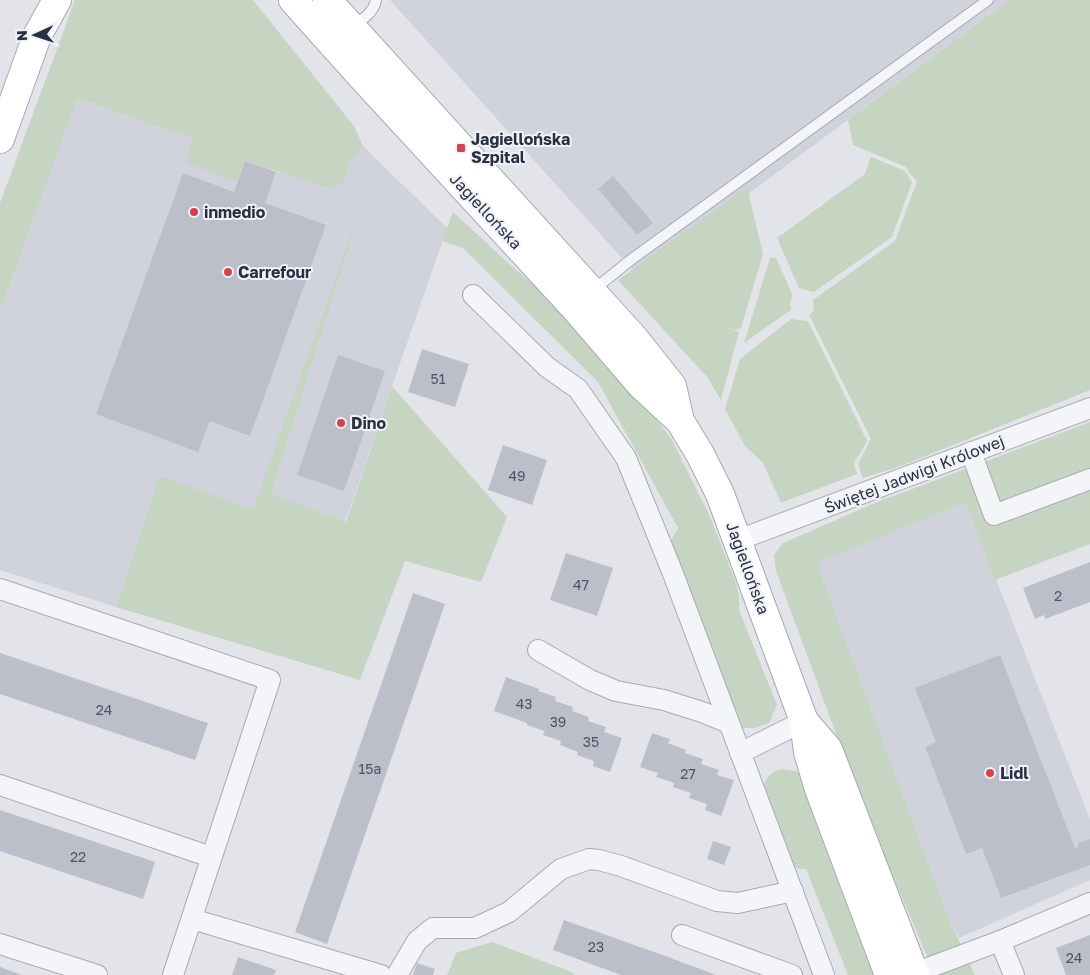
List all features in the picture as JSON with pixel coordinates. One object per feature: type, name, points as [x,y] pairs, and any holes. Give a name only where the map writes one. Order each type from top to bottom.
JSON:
[{"type":"street","points":[[38,36],[44,0]]},
{"type":"street","points":[[0,140],[38,36],[57,0]]},
{"type":"street","name":"Jagiellońska","points":[[293,0],[343,36],[583,299],[641,385],[680,421],[700,454],[720,494],[738,540],[804,721],[808,752],[819,789],[907,975]]},
{"type":"street","name":"Jagiellońska","points":[[327,0],[343,36]]},
{"type":"street","points":[[473,295],[547,367],[578,389],[626,458],[672,571],[824,975]]},
{"type":"street","name":"Świętej Jadwigi Królowej","points":[[738,540],[1090,408]]},
{"type":"street","points":[[971,452],[994,515],[1090,480]]},
{"type":"street","points":[[0,589],[270,680],[210,857],[173,975]]},
{"type":"street","points":[[538,650],[590,680],[616,692],[664,700],[729,723]]},
{"type":"street","points":[[740,753],[804,721]]},
{"type":"street","points":[[0,785],[210,857]]},
{"type":"street","points":[[397,975],[417,941],[433,928],[475,928],[509,912],[561,869],[588,860],[600,860],[621,866],[717,901],[738,903],[793,891]]},
{"type":"street","points":[[907,975],[1000,941],[1090,902]]},
{"type":"street","points":[[192,919],[380,975]]},
{"type":"street","points":[[682,935],[792,975]]},
{"type":"street","points":[[1000,941],[1014,975]]},
{"type":"street","points":[[0,944],[97,975]]},
{"type":"lane","points":[[343,36],[370,14],[375,8],[376,0]]},
{"type":"lane","points":[[583,299],[608,277],[988,0]]},
{"type":"shaded area","points":[[390,0],[1009,0],[638,276]]},
{"type":"shaded area","points":[[76,98],[194,139],[237,181],[245,161],[276,172],[344,181],[350,163],[363,146],[447,228],[345,522],[271,495],[360,207],[253,510],[159,476],[116,607],[0,570],[0,313]]},
{"type":"shaded area","points":[[966,503],[1090,819],[1090,880],[959,938],[950,922],[817,563]]},
{"type":"green space","points":[[75,0],[253,0],[354,126],[363,146],[350,163],[344,181],[332,189],[245,161],[237,181],[186,163],[193,139],[77,98],[0,312],[0,203]]},
{"type":"green space","points":[[1009,0],[1090,0],[1090,390],[901,466],[863,478],[858,464],[871,439],[809,315],[814,310],[813,300],[895,241],[917,181],[906,167],[853,145],[848,120]]},
{"type":"green space","points":[[871,157],[905,171],[912,182],[892,237],[814,292],[799,288],[777,238],[865,174]]},
{"type":"green space","points":[[747,187],[763,254],[741,328],[736,330],[724,327],[739,332],[721,400],[707,377],[618,280]]},
{"type":"green space","points":[[367,188],[271,494],[346,522],[392,386],[507,517],[481,582],[405,561],[360,680],[116,607],[159,476],[253,509]]},
{"type":"green space","points":[[453,212],[574,320],[638,395],[672,440],[711,519],[736,583],[739,595],[739,610],[777,705],[769,723],[754,728],[738,728],[668,547],[678,528],[598,382],[463,248],[442,241]]},
{"type":"green space","points":[[774,257],[793,296],[790,301],[791,310],[744,343],[770,258]]},
{"type":"green space","points":[[791,319],[808,321],[867,441],[854,463],[857,474],[781,503],[763,463],[745,446],[725,409],[740,359]]},
{"type":"green space","points":[[1090,422],[1090,544],[995,580],[966,503],[817,563],[950,922],[975,975],[935,975],[859,796],[776,571],[774,555],[783,543],[875,503]]},
{"type":"green space","points":[[781,769],[796,771],[803,777],[878,975],[848,975],[806,869],[793,867],[762,791],[768,777],[773,772]]},
{"type":"green space","points":[[492,942],[574,973],[574,975],[447,975],[456,953]]},
{"type":"building","name":"Carrefour","points":[[245,161],[276,172],[265,203],[326,225],[250,436],[210,421],[198,452],[96,414],[183,173],[234,192]]},
{"type":"building","points":[[613,176],[653,223],[637,235],[598,189]]},
{"type":"building","points":[[422,349],[469,364],[455,407],[408,392]]},
{"type":"building","name":"Dino","points":[[338,355],[385,371],[344,491],[297,475]]},
{"type":"building","points":[[503,445],[547,460],[532,505],[488,490]]},
{"type":"building","points":[[566,553],[613,568],[597,616],[550,600]]},
{"type":"building","points":[[1090,562],[1090,602],[1045,619],[1044,615],[1035,619],[1023,588]]},
{"type":"building","points":[[413,593],[445,604],[327,944],[295,932]]},
{"type":"building","points":[[0,653],[208,723],[195,760],[0,694]]},
{"type":"building","name":"Lidl","points":[[1000,655],[1075,848],[1079,847],[1077,844],[1090,839],[1090,865],[1001,898],[982,848],[966,854],[925,747],[936,742],[915,688]]},
{"type":"building","points":[[506,677],[556,697],[555,701],[573,707],[572,711],[589,717],[588,721],[606,727],[604,732],[622,738],[610,772],[593,766],[594,761],[577,755],[578,752],[560,745],[561,741],[543,735],[545,731],[494,711]]},
{"type":"building","points":[[652,733],[670,739],[668,743],[686,750],[685,753],[703,759],[701,764],[719,770],[717,775],[734,780],[721,816],[705,810],[707,804],[689,798],[691,793],[673,787],[674,783],[656,777],[658,773],[640,767]]},
{"type":"building","points":[[0,810],[155,862],[143,899],[0,851]]},
{"type":"building","points":[[713,841],[731,847],[724,865],[707,859]]},
{"type":"building","points":[[564,920],[716,975],[621,975],[553,950]]},
{"type":"building","points":[[1090,935],[1090,975],[1066,975],[1056,948]]},
{"type":"building","points":[[238,957],[276,970],[274,975],[232,975]]},
{"type":"building","points":[[417,963],[435,969],[433,975],[413,975]]},
{"type":"building","points":[[0,967],[22,975],[0,975]]},
{"type":"place","name":"Jagiellońska Szpital","points":[[461,148]]},
{"type":"place","name":"inmedio","points":[[194,212]]},
{"type":"place","name":"Carrefour","points":[[228,272]]},
{"type":"place","name":"Dino","points":[[341,423]]},
{"type":"place","name":"Lidl","points":[[990,773]]}]
